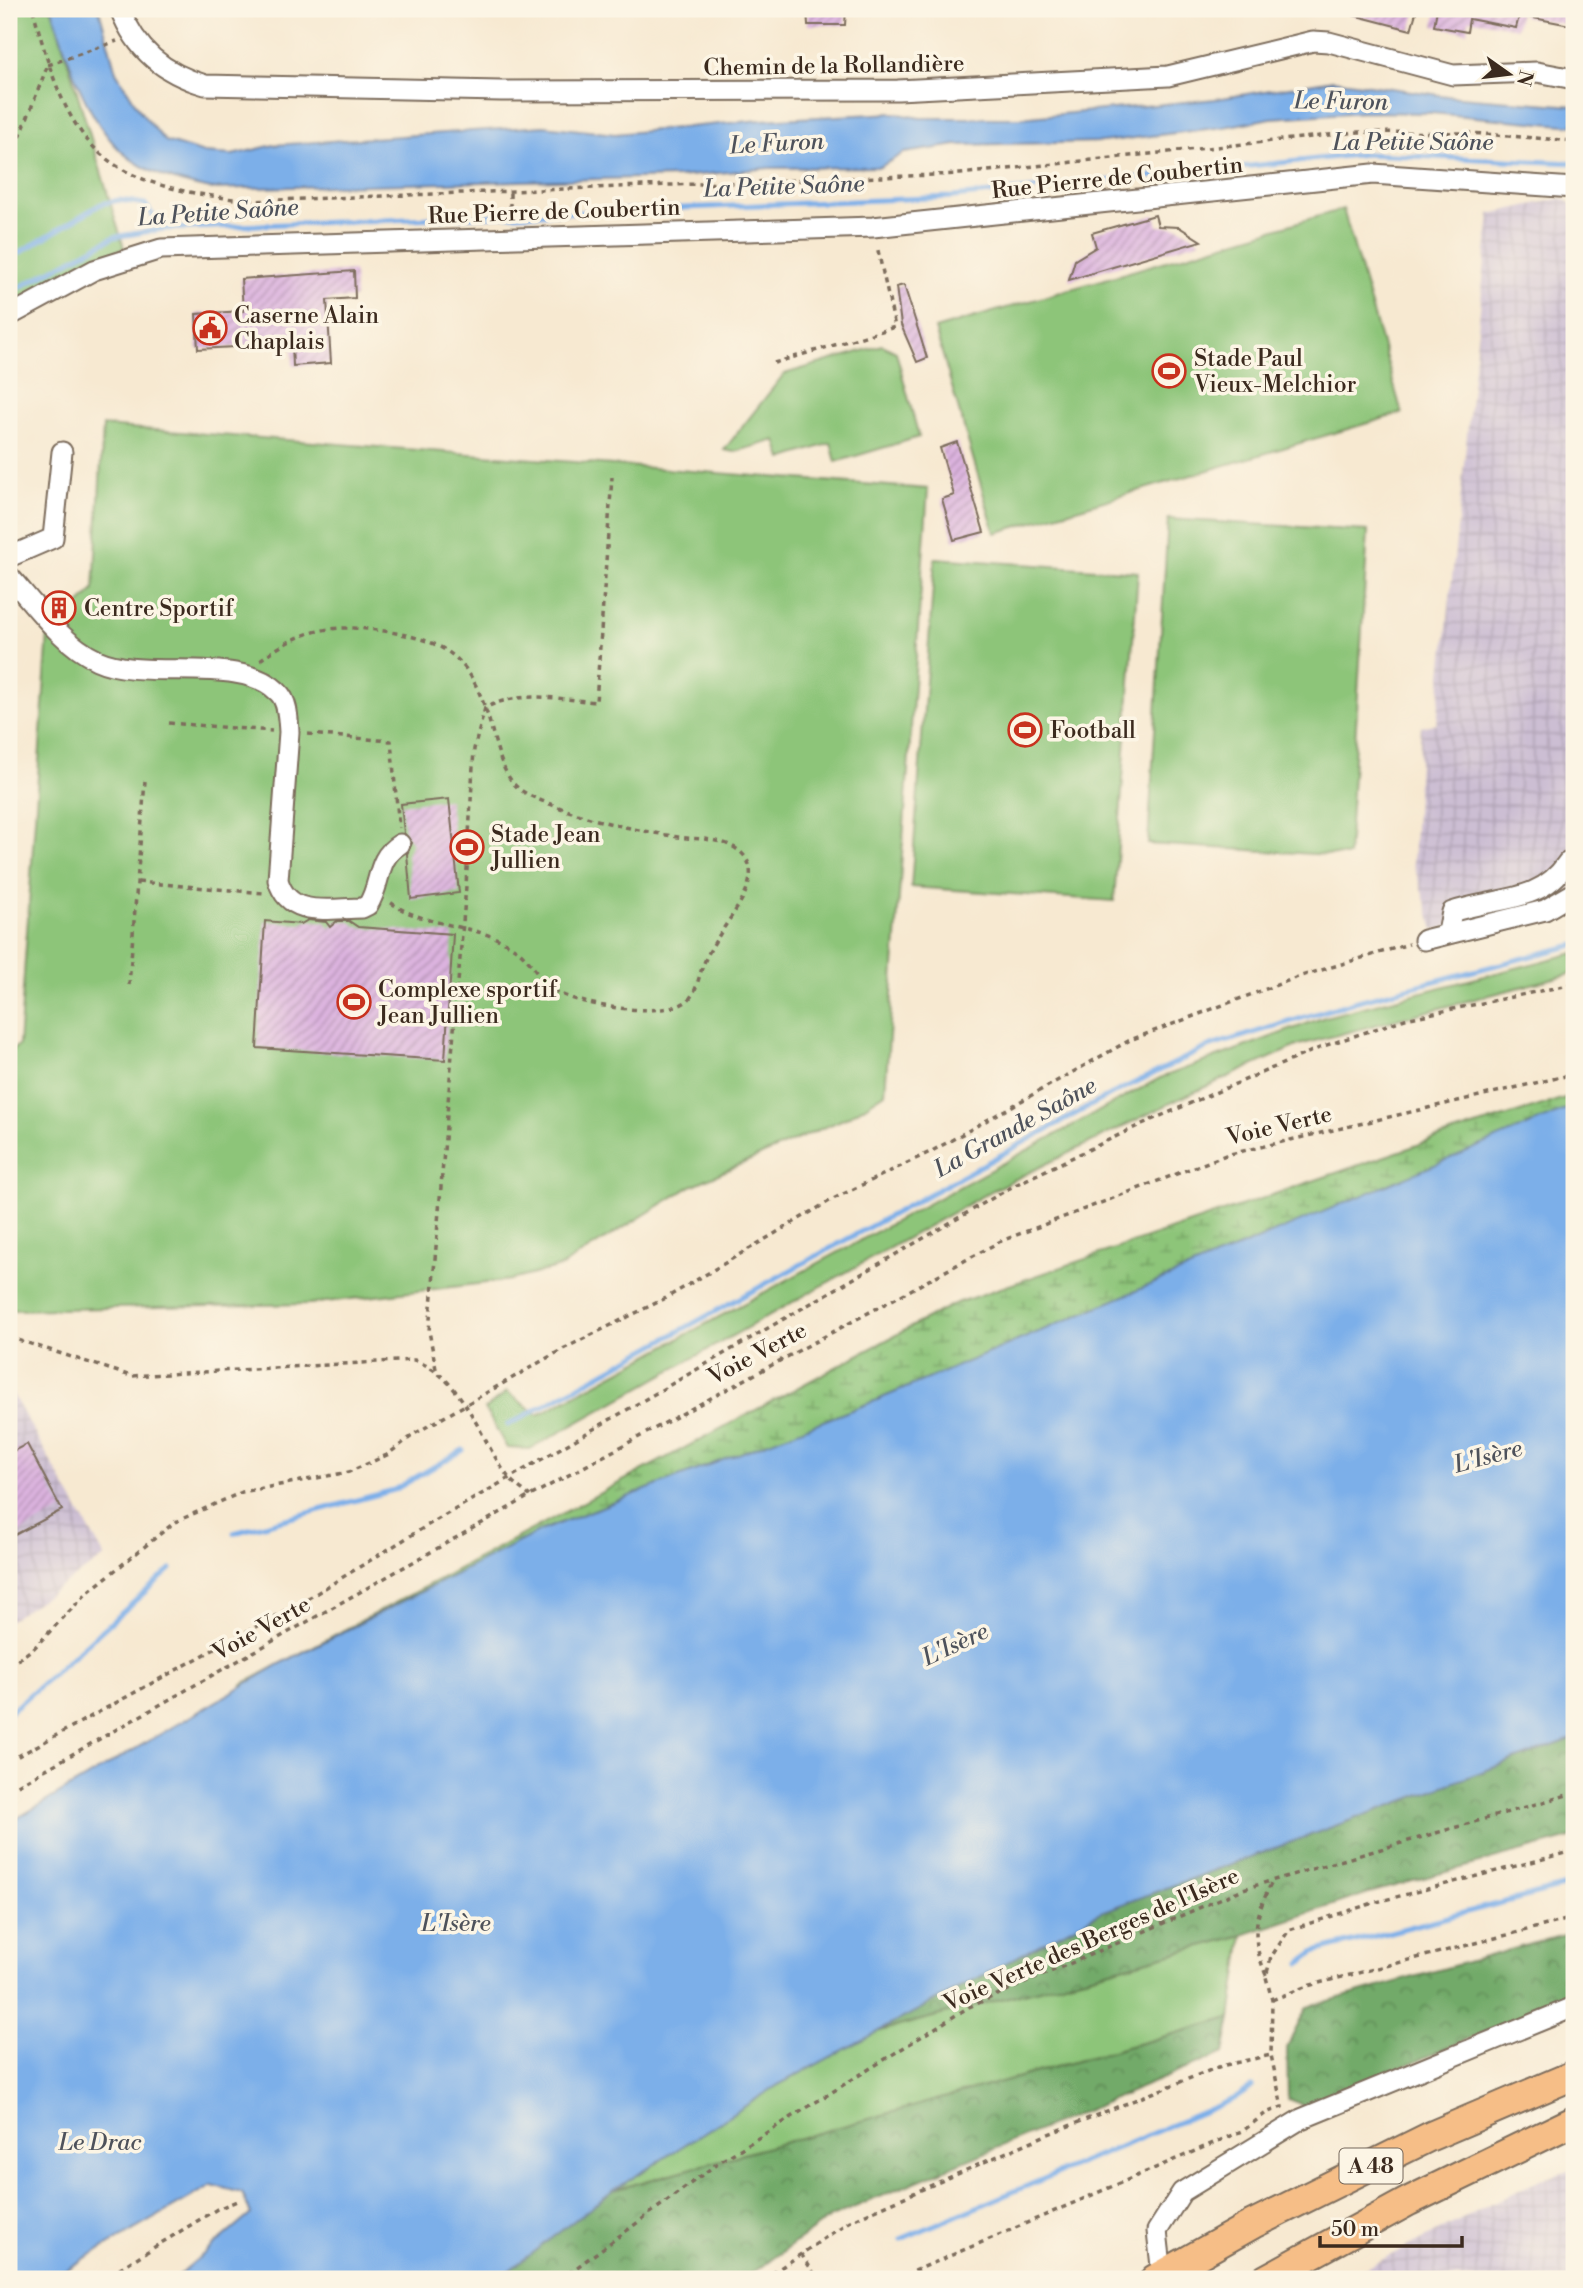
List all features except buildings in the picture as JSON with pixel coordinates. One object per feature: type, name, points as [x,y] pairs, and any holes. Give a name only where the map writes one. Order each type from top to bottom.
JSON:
[{"type":"highway","name":"A 48","points":[[1161,2275],[1431,2136],[1574,2075]]},
{"type":"highway","name":"A 48","points":[[1266,2279],[1409,2201],[1574,2121]]},
{"type":"street","name":"Chemin de la Rollandière","points":[[120,9],[133,36],[146,54],[183,79],[205,85],[500,91],[898,90],[1168,76],[1313,41],[1329,42],[1453,75],[1537,72],[1574,79]]},
{"type":"street","name":"Rue Pierre de Coubertin","points":[[9,316],[94,270],[161,249],[873,227],[1373,174],[1574,187]]},
{"type":"street","points":[[9,557],[52,538],[62,452]]},
{"type":"street","points":[[9,576],[70,641],[98,661],[132,667],[241,674],[263,680],[280,694],[288,713],[289,732],[278,880],[283,896],[299,908],[362,908],[372,899],[380,864],[389,851],[400,844]]},
{"type":"street","points":[[1448,932],[1452,912],[1538,892],[1557,879],[1567,863],[1574,862]]},
{"type":"street","points":[[1424,940],[1545,910],[1574,893]]},
{"type":"street","points":[[1161,2275],[1157,2231],[1182,2193],[1301,2119],[1574,2007]]},
{"type":"path","points":[[33,9],[48,65],[66,109],[81,134],[109,164],[176,191],[251,201],[960,174],[1358,132],[1470,133],[1574,141]]},
{"type":"path","points":[[9,165],[48,65],[121,39]]},
{"type":"path","points":[[510,192],[510,228]]},
{"type":"path","points":[[774,363],[895,327],[873,227]]},
{"type":"path","points":[[530,1496],[510,1479],[465,1406],[436,1369],[429,1331],[463,926],[474,749],[485,708],[502,699],[523,696],[596,702],[612,477]]},
{"type":"path","points":[[241,674],[284,643],[316,629],[357,628],[406,634],[440,644],[462,663],[477,685],[498,754],[513,783],[528,794],[577,814],[679,837],[718,841],[743,852],[750,873],[738,905],[711,948],[690,1000],[676,1008],[612,1007],[568,997],[554,990],[517,950],[463,926],[416,916],[388,901],[372,899]]},
{"type":"path","points":[[169,723],[391,741],[400,844]]},
{"type":"path","points":[[129,985],[145,781]]},
{"type":"path","points":[[138,881],[283,896]]},
{"type":"path","points":[[9,1666],[34,1648],[87,1594],[176,1522],[242,1492],[349,1472],[387,1455],[416,1433],[563,1349],[666,1297],[833,1199],[932,1151],[1130,1040],[1298,977],[1424,940]]},
{"type":"path","points":[[9,1761],[312,1596],[428,1525],[1017,1184],[1142,1124],[1324,1046],[1405,1019],[1574,984]]},
{"type":"path","name":"Voie Verte","points":[[9,1790],[530,1496],[1001,1241],[1226,1155],[1574,1074]]},
{"type":"path","points":[[9,1337],[131,1376],[399,1359],[414,1360],[436,1369]]},
{"type":"path","name":"Voie Verte des Berges de l'Isère","points":[[562,2279],[721,2161],[969,2007],[1243,1889],[1574,1793]]},
{"type":"path","points":[[1266,1977],[1271,1957],[1289,1930],[1373,1903],[1574,1851]]},
{"type":"path","points":[[896,2279],[1244,2130],[1266,2113],[1282,2107],[1271,2055],[1272,2000],[1254,1946],[1260,1906],[1273,1880]]},
{"type":"path","points":[[1272,2000],[1307,1986],[1574,1918]]},
{"type":"path","points":[[764,2279],[850,2221],[1046,2135],[1221,2066],[1271,2055]]},
{"type":"path","points":[[102,2279],[217,2209],[237,2201]]},
{"type":"path","points":[[801,2254],[818,2279]]},
{"type":"shaded area","points":[[1562,198],[1574,206],[1574,886],[1550,902],[1434,930],[1413,863],[1421,727],[1437,723],[1490,214]]},
{"type":"shaded area","points":[[9,1388],[105,1557],[9,1621]]},
{"type":"shaded area","points":[[1574,2169],[1574,2279],[1344,2279],[1537,2181]]},
{"type":"green space","points":[[9,9],[52,9],[124,248],[9,304]]},
{"type":"green space","name":"Stade Paul Vieux-Melchior","points":[[1343,209],[1402,413],[995,533],[935,329]]},
{"type":"green space","points":[[882,345],[896,352],[919,437],[836,462],[831,443],[782,459],[776,440],[734,452],[724,450],[784,374]]},
{"type":"green space","name":"Stade Jean Jullien","points":[[103,426],[928,489],[885,1093],[848,1117],[691,1186],[560,1267],[511,1280],[309,1304],[9,1310],[9,1052],[19,1045],[48,634],[94,590]]},
{"type":"green space","points":[[1168,519],[1368,531],[1348,856],[1148,844]]},
{"type":"green space","name":"Football","points":[[935,558],[1138,572],[1114,901],[911,887]]},
{"type":"green space","points":[[1574,953],[1574,973],[1299,1045],[1181,1098],[995,1189],[530,1449],[507,1448],[485,1409],[507,1392],[538,1415],[1160,1078],[1325,1017]]},
{"type":"green space","points":[[1574,1095],[1574,1155],[655,1516],[241,1685],[954,1304],[1441,1137]]},
{"type":"green space","points":[[1574,1738],[1574,1837],[1369,1893],[1243,1935],[876,2032],[1101,1912]]},
{"type":"green space","points":[[1574,1932],[1574,1994],[1308,2107],[1288,2099],[1287,2047],[1307,2007]]},
{"type":"green space","points":[[1243,1935],[1231,2018],[614,2190],[778,2085],[876,2032]]},
{"type":"green space","points":[[1231,2018],[1224,2053],[831,2217],[744,2279],[498,2279],[614,2190]]},
{"type":"water","name":"Le Furon","points":[[52,9],[99,9],[116,72],[142,114],[165,141],[204,153],[232,155],[274,145],[544,126],[615,134],[761,120],[894,113],[920,118],[1020,118],[1216,99],[1333,80],[1447,96],[1574,106],[1574,126],[1431,113],[1364,112],[1271,118],[1224,127],[1102,142],[957,145],[904,153],[880,167],[769,168],[678,177],[211,189],[147,169],[115,145],[103,131],[84,98]]},
{"type":"water","name":"L'Isère","points":[[1574,1106],[1574,1738],[1101,1912],[778,2085],[614,2190],[498,2279],[174,2279],[251,2214],[242,2193],[212,2185],[49,2279],[9,2279],[9,1823],[280,1664],[542,1530],[877,1400]]},
{"type":"waterway","name":"La Petite Saône","points":[[9,293],[114,237],[163,229],[953,197],[1366,154],[1574,163]]},
{"type":"waterway","points":[[9,259],[101,204],[119,200],[145,204],[163,229]]},
{"type":"waterway","name":"La Grande Saône","points":[[508,1425],[1112,1094],[1208,1047],[1354,1002],[1574,945]]},
{"type":"waterway","name":"La Grande Saône","points":[[234,1533],[394,1490],[463,1450]]},
{"type":"waterway","name":"La Grande Saône","points":[[9,1713],[171,1569]]},
{"type":"waterway","points":[[1301,1963],[1314,1952],[1574,1884]]},
{"type":"waterway","points":[[901,2239],[1236,2098],[1252,2087]]},
{"type":"place","name":"Caserne Alain Chaplais","points":[[210,328]]},
{"type":"place","name":"Stade Paul Vieux-Melchior","points":[[1169,371]]},
{"type":"place","name":"Centre Sportif","points":[[59,608]]},
{"type":"place","name":"Football","points":[[1025,730]]},
{"type":"place","name":"Stade Jean Jullien","points":[[467,847]]},
{"type":"place","name":"Complexe sportif Jean Jullien","points":[[354,1002]]},
{"type":"water label","name":"Le Drac","points":[[100,2142]]}]
